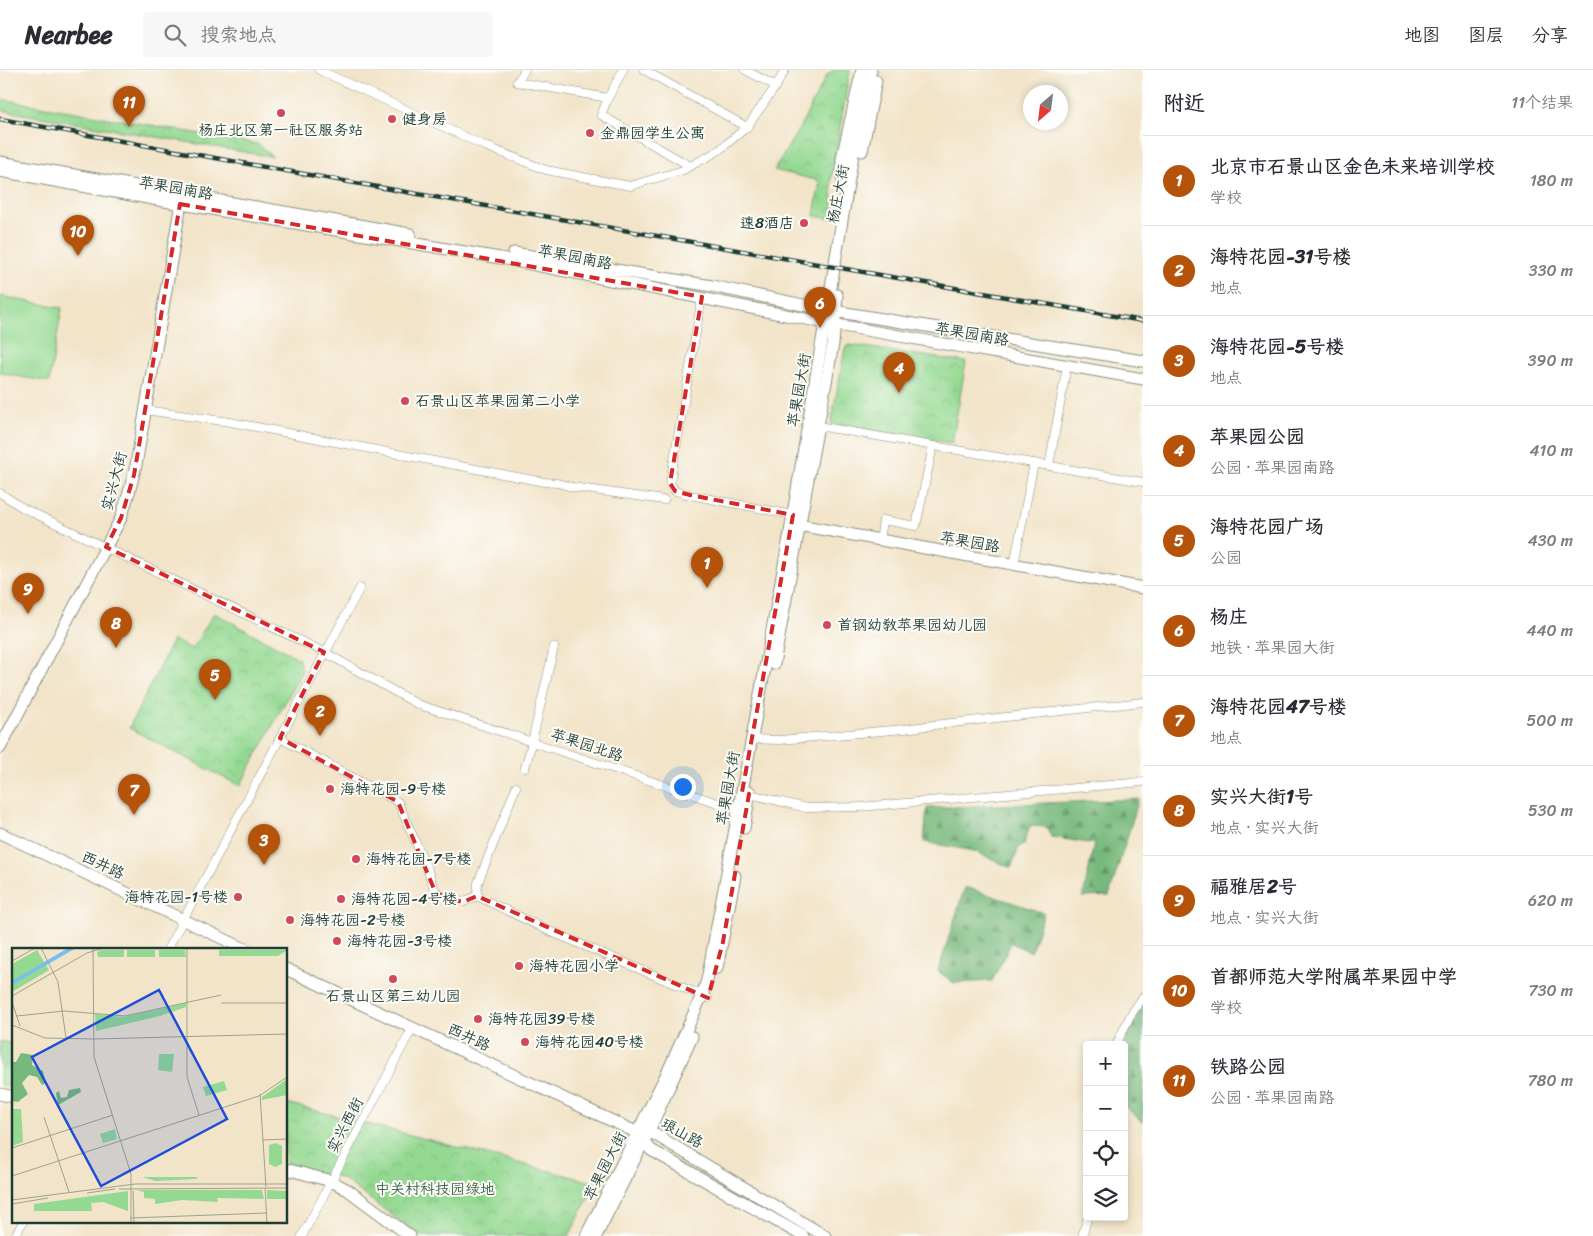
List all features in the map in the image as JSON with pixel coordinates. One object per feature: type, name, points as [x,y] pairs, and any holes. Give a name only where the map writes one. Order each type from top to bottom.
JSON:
[{"type":"main road","name":"杨庄大街","points":[[846,197],[842,176],[842,158],[862,70]]},
{"type":"main road","name":"杨庄大街","points":[[830,323],[846,197],[858,125],[871,70]]},
{"type":"main road","name":"杨庄大街","points":[[831,310],[879,70]]},
{"type":"main road","name":"苹果园南路","points":[[0,162],[181,200],[293,213],[501,251],[712,286],[831,310],[1143,361]]},
{"type":"main road","name":"苹果园南路","points":[[0,171],[181,200],[500,258],[830,323],[1143,379]]},
{"type":"main road","name":"实兴大街","points":[[0,748],[121,518],[130,489],[145,410],[181,200]]},
{"type":"main road","name":"苹果园大街","points":[[795,522],[818,426],[833,344],[830,323]]},
{"type":"main road","name":"苹果园大街","points":[[596,1236],[644,1136],[705,997],[723,942],[746,793],[830,323]]},
{"type":"main road","name":"苹果园路","points":[[795,522],[880,541],[1143,588]]},
{"type":"main road","name":"苹果园大街","points":[[705,997],[738,810],[746,793]]},
{"type":"main road","name":"西井路","points":[[0,833],[243,948]]},
{"type":"main road","name":"西井路","points":[[288,970],[644,1136]]},
{"type":"main road","name":"苹果园大街","points":[[586,1236],[644,1136]]},
{"type":"main road","name":"琅山路","points":[[644,1136],[651,1150],[803,1236]]},
{"type":"main road","name":"琅山路","points":[[644,1136],[825,1236]]},
{"type":"main road","points":[[288,1170],[331,1181],[348,1190],[410,1236]]},
{"type":"street","points":[[318,70],[485,146],[546,170],[630,186],[683,170],[718,151],[747,127],[785,70]]},
{"type":"street","points":[[525,70],[517,82],[608,98]]},
{"type":"street","points":[[623,70],[601,115],[690,166]]},
{"type":"street","points":[[644,70],[747,127]]},
{"type":"street","points":[[745,70],[776,86]]},
{"type":"street","points":[[702,297],[670,483],[675,491],[795,522]]},
{"type":"street","points":[[1049,466],[1066,366]]},
{"type":"street","points":[[145,410],[230,422],[572,487],[664,500]]},
{"type":"street","points":[[818,426],[1143,482]]},
{"type":"street","points":[[880,541],[883,520],[916,526],[933,446]]},
{"type":"street","points":[[1014,565],[1034,463]]},
{"type":"street","name":"苹果园北路","points":[[0,493],[23,508],[324,652],[403,697],[427,708],[738,810]]},
{"type":"street","points":[[168,948],[324,652],[360,588]]},
{"type":"street","points":[[525,768],[554,647]]},
{"type":"street","points":[[756,739],[780,740],[904,729],[1143,702]]},
{"type":"street","points":[[280,738],[398,802],[434,889],[443,897],[462,902],[477,896],[547,930],[705,997]]},
{"type":"street","points":[[746,793],[806,808],[860,807],[1143,782]]},
{"type":"street","points":[[477,896],[478,883],[516,787]]},
{"type":"street","points":[[1118,1041],[1130,1016],[1143,997]]},
{"type":"street","name":"实兴西街","points":[[302,1236],[413,1027]]},
{"type":"street","points":[[1082,1236],[1087,1221]]},
{"type":"street","points":[[15,1236],[21,1224]]},
{"type":"highlighted area","points":[[180,204],[702,297],[670,483],[675,491],[690,495],[793,515],[742,792],[749,794],[723,942],[708,998],[477,896],[463,902],[443,897],[434,889],[398,802],[280,738],[324,652],[106,547],[121,518],[134,475]]},
{"type":"green space","points":[[833,70],[850,70],[831,180],[834,219],[814,216],[820,181],[774,170],[799,129],[827,75]]},
{"type":"green space","points":[[0,99],[258,144],[273,157],[0,110]]},
{"type":"green space","points":[[0,296],[62,308],[49,382],[0,373]]},
{"type":"green space","points":[[850,345],[966,362],[952,443],[831,424],[845,348]]},
{"type":"green space","points":[[214,613],[298,658],[302,671],[240,786],[129,728],[173,640],[192,649]]},
{"type":"green space","points":[[1139,799],[1109,896],[1083,897],[1094,844],[1051,837],[1047,827],[1030,826],[1024,844],[1019,847],[1011,868],[974,851],[924,842],[927,808]]},
{"type":"green space","points":[[965,887],[1044,913],[1031,952],[1011,943],[992,981],[954,983],[938,971]]},
{"type":"green space","points":[[1143,1001],[1143,1123],[1128,1109],[1128,1041],[1125,1041],[1139,1003]]},
{"type":"green space","points":[[0,1041],[12,1044],[12,1088],[0,1085]]},
{"type":"green space","name":"中关村科技园绿地","points":[[288,1104],[596,1183],[569,1236],[420,1236],[343,1179],[288,1164]]},
{"type":"railway","points":[[0,119],[1143,321]]},
{"type":"place","name":"杨庄北区第一社区服务站","points":[[281,113]]},
{"type":"place","name":"健身房","points":[[392,119]]},
{"type":"place","name":"铁路公园","points":[[129,127]]},
{"type":"place","name":"金鼎园学生公寓","points":[[590,133]]},
{"type":"place","name":"速8酒店","points":[[804,223]]},
{"type":"place","name":"首都师范大学附属苹果园中学","points":[[78,256]]},
{"type":"place","name":"杨庄","points":[[820,328]]},
{"type":"place","name":"苹果园公园","points":[[899,393]]},
{"type":"place","name":"石景山区苹果园第二小学","points":[[405,401]]},
{"type":"place","name":"北京市石景山区金色未来培训学校","points":[[707,588]]},
{"type":"place","name":"福雅居2号","points":[[28,614]]},
{"type":"place","name":"首钢幼教苹果园幼儿园","points":[[827,625]]},
{"type":"place","name":"实兴大街1号","points":[[116,648]]},
{"type":"place","name":"海特花园广场","points":[[215,700]]},
{"type":"place","name":"海特花园-31号楼","points":[[320,736]]},
{"type":"place","name":"海特花园-9号楼","points":[[330,789]]},
{"type":"place","name":"海特花园47号楼","points":[[134,815]]},
{"type":"place","name":"海特花园-7号楼","points":[[356,859]]},
{"type":"place","name":"海特花园-5号楼","points":[[264,865]]},
{"type":"place","name":"海特花园-1号楼","points":[[238,897]]},
{"type":"place","name":"海特花园-4号楼","points":[[341,899]]},
{"type":"place","name":"海特花园-2号楼","points":[[290,920]]},
{"type":"place","name":"海特花园-3号楼","points":[[337,941]]},
{"type":"place","name":"海特花园小学","points":[[519,966]]},
{"type":"place","name":"石景山区第三幼儿园","points":[[393,979]]},
{"type":"place","name":"海特花园39号楼","points":[[478,1019]]},
{"type":"place","name":"海特花园40号楼","points":[[525,1042]]}]
